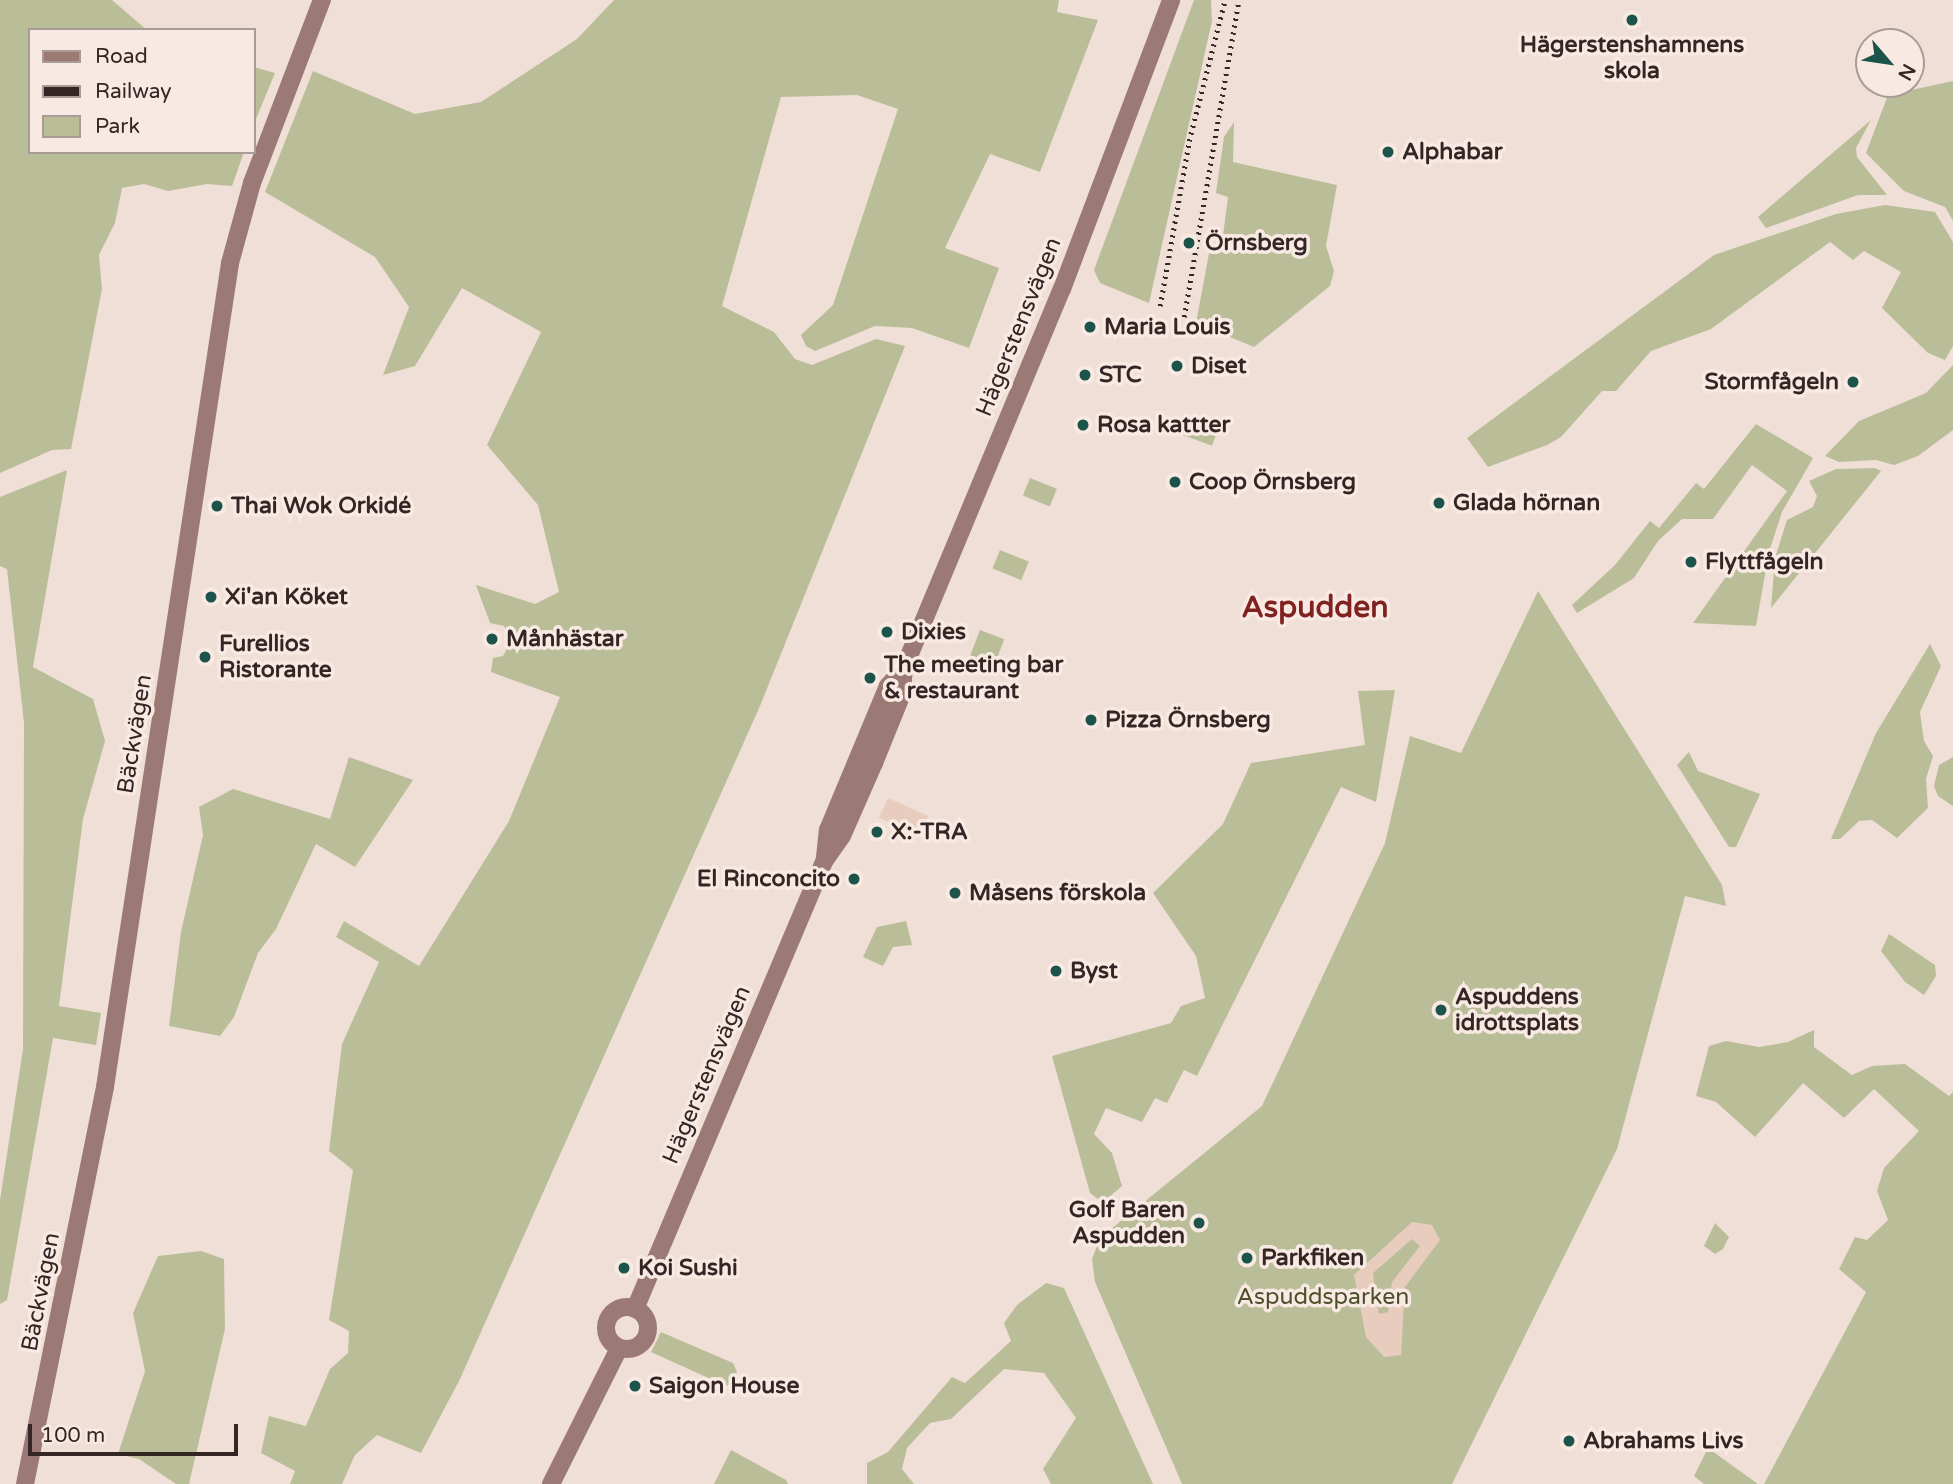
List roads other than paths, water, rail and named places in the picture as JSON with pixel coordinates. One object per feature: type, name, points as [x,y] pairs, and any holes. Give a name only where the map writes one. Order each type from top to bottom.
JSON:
[{"type":"street","name":"Bäckvägen","points":[[24,1484],[104,1087],[230,263],[252,183],[322,0]]},
{"type":"street","name":"Hägerstensvägen","points":[[635,1309],[825,860],[842,836],[874,763],[902,694],[904,668],[1062,289],[1171,0]]},
{"type":"street","points":[[619,1308],[635,1309],[647,1322],[646,1336],[636,1347],[619,1348],[606,1332],[608,1319],[619,1308]]},
{"type":"street","points":[[551,1484],[619,1348]]},
{"type":"railway","points":[[1160,306],[1189,141],[1225,0]]},
{"type":"railway","points":[[1184,317],[1239,0]]},
{"type":"place","name":"Hägerstenshamnens skola","points":[[1632,20]]},
{"type":"place","name":"Alphabar","points":[[1388,152]]},
{"type":"place","name":"Örnsberg","points":[[1189,243]]},
{"type":"place","name":"Maria Louis","points":[[1090,327]]},
{"type":"place","name":"Diset","points":[[1177,366]]},
{"type":"place","name":"STC","points":[[1085,375]]},
{"type":"place","name":"Stormfågeln","points":[[1853,382]]},
{"type":"place","name":"Rosa kattter","points":[[1083,425]]},
{"type":"place","name":"Coop Örnsberg","points":[[1175,482]]},
{"type":"place","name":"Glada hörnan","points":[[1439,503]]},
{"type":"place","name":"Thai Wok Orkidé","points":[[217,506]]},
{"type":"place","name":"Flyttfågeln","points":[[1691,562]]},
{"type":"place","name":"Xi'an Köket","points":[[211,597]]},
{"type":"place","name":"Dixies","points":[[887,632]]},
{"type":"place","name":"Månhästar","points":[[492,639]]},
{"type":"place","name":"Furellios Ristorante","points":[[205,657]]},
{"type":"place","name":"The meeting bar & restaurant","points":[[870,678]]},
{"type":"place","name":"Pizza Örnsberg","points":[[1091,720]]},
{"type":"place","name":"X:-TRA","points":[[877,832]]},
{"type":"place","name":"El Rinconcito","points":[[854,879]]},
{"type":"place","name":"Måsens förskola","points":[[955,893]]},
{"type":"place","name":"Byst","points":[[1056,971]]},
{"type":"place","name":"Aspuddens idrottsplats","points":[[1441,1010]]},
{"type":"place","name":"Golf Baren Aspudden","points":[[1199,1223]]},
{"type":"place","name":"Parkfiken","points":[[1247,1258]]},
{"type":"place","name":"Koi Sushi","points":[[624,1268]]},
{"type":"place","name":"Saigon House","points":[[635,1386]]},
{"type":"place","name":"Abrahams Livs","points":[[1569,1441]]},
{"type":"district","name":"Aspudden","points":[[1315,608]]},
{"type":"park label","name":"Aspuddsparken","points":[[1323,1297]]}]
